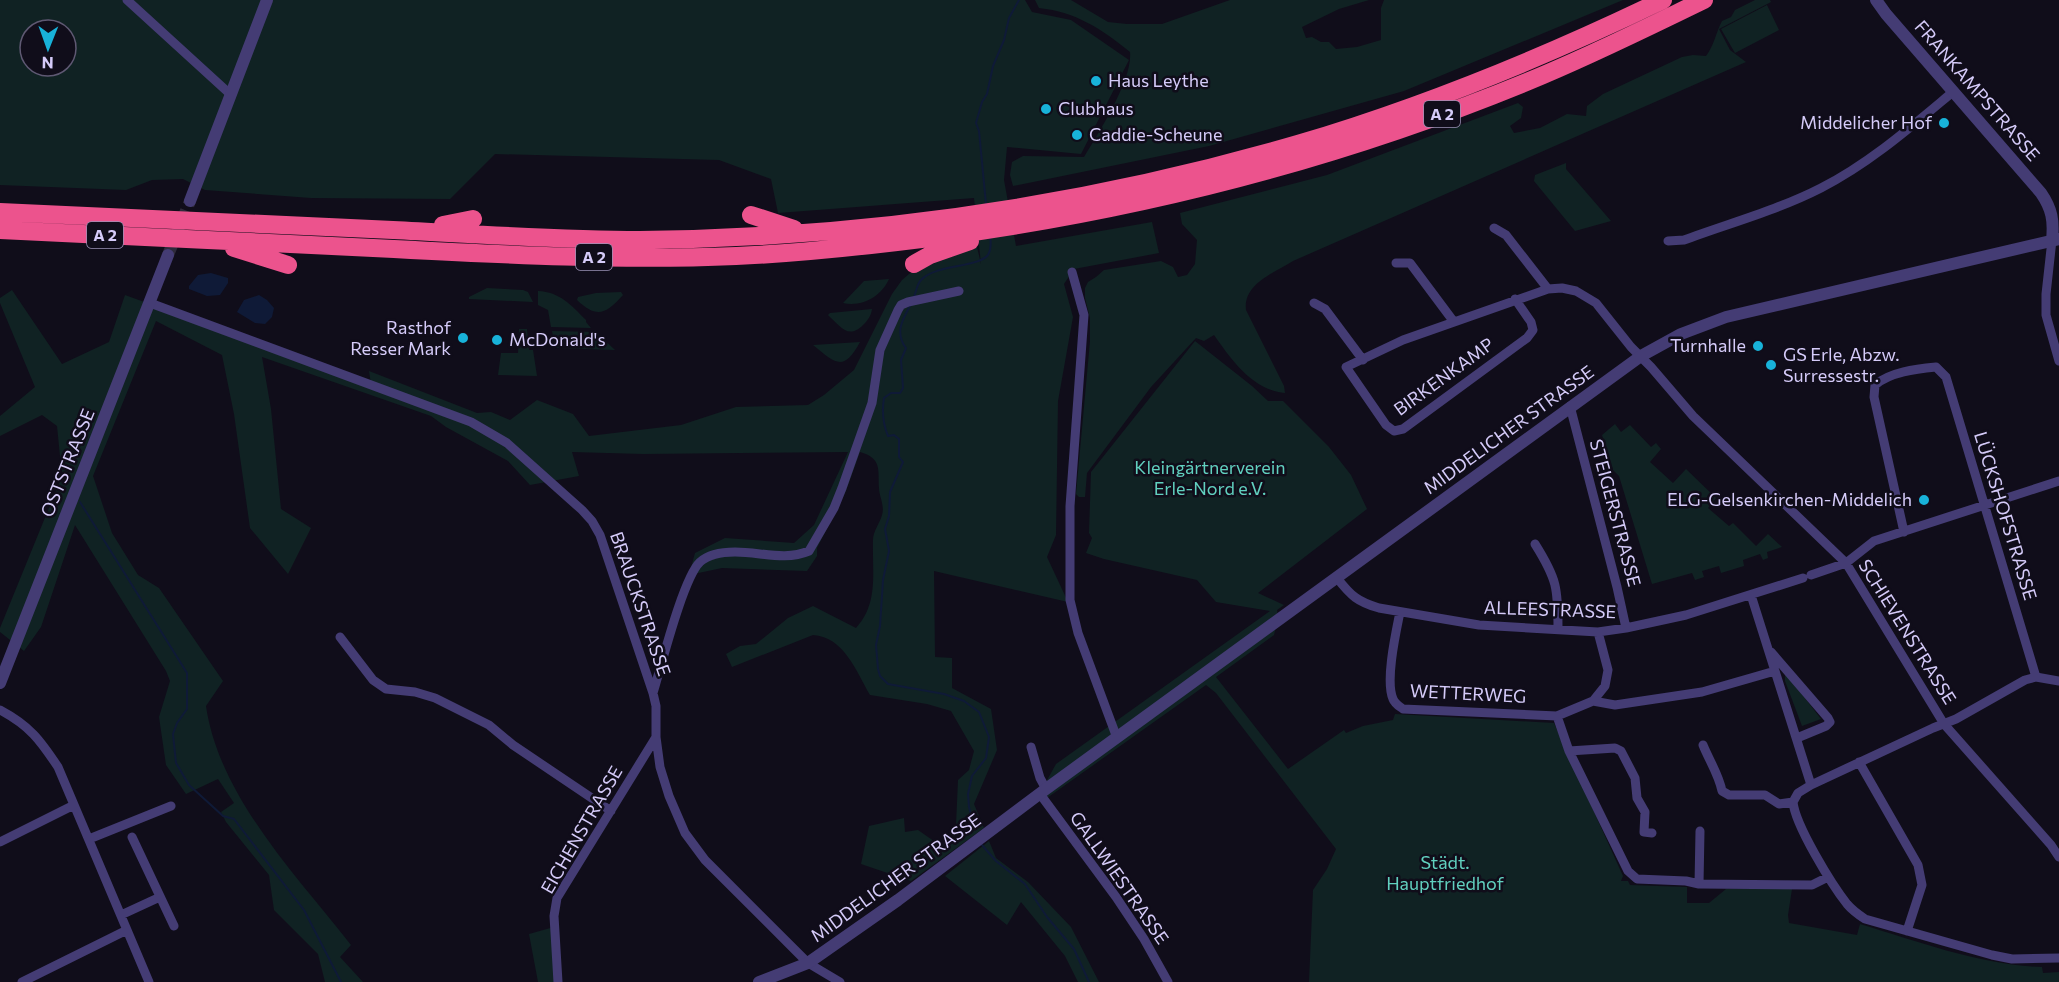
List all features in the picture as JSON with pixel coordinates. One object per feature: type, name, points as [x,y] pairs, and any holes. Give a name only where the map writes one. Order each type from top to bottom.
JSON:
[{"type":"highway","name":"A 2","points":[[0,230],[545,256],[639,258],[808,252],[978,228],[1108,190],[1207,168],[1319,137],[1431,99],[1521,64],[1663,0]]},
{"type":"highway","name":"A 2","points":[[1020,216],[1113,208],[1180,193],[1303,160],[1366,140],[1528,81],[1615,43],[1704,0]]},
{"type":"highway","name":"A 2","points":[[0,212],[546,238],[640,240],[807,233],[886,226],[978,228]]},
{"type":"highway","points":[[752,215],[807,233]]},
{"type":"highway","points":[[914,264],[978,228],[1020,216]]},
{"type":"highway","points":[[398,231],[460,223],[473,219]]},
{"type":"highway","points":[[209,240],[288,265]]},
{"type":"street","points":[[127,0],[230,94]]},
{"type":"street","points":[[190,201],[267,0]]},
{"type":"street","name":"FRANKAMPSTRASSE","points":[[1876,0],[2056,211],[2055,240]]},
{"type":"street","points":[[1668,241],[1684,240],[1791,202],[1821,188],[1878,153],[1954,91]]},
{"type":"street","points":[[1494,228],[1506,235],[1548,289]]},
{"type":"street","points":[[2055,240],[2046,294],[2046,315],[2059,361]]},
{"type":"street","name":"MIDDELICHER STRASSE","points":[[759,982],[808,963],[898,900],[1042,787],[1117,738],[1641,356],[1681,334],[1726,317],[2055,240]]},
{"type":"street","name":"OSTSTRASSE","points":[[0,683],[168,255]]},
{"type":"street","points":[[1396,263],[1410,263],[1454,322]]},
{"type":"street","points":[[1072,272],[1084,315],[1070,506],[1070,600],[1078,633],[1117,738]]},
{"type":"street","name":"BIRKENKAMP","points":[[1515,299],[1531,322],[1533,330],[1527,338],[1403,429],[1394,431],[1386,425],[1346,367],[1403,340],[1515,299],[1548,289],[1562,288],[1576,291],[1596,303],[1641,356]]},
{"type":"street","points":[[653,693],[683,597],[700,562],[710,556],[732,552],[792,556],[809,551],[834,508],[845,479],[872,403],[880,350],[898,310],[908,302],[959,291]]},
{"type":"street","name":"BRAUCKSTRASSE","points":[[150,303],[471,422],[507,443],[592,521],[600,535],[653,693],[660,767],[669,796],[685,833],[705,860],[808,963],[840,982]]},
{"type":"street","points":[[1314,303],[1325,309],[1363,360]]},
{"type":"street","name":"SCHIEVENSTRASSE","points":[[1641,356],[1693,416],[1846,563],[1944,724],[2059,857]]},
{"type":"street","name":"LÜCKSHOFSTRASSE","points":[[1904,532],[1874,397],[1875,385],[1884,377],[1924,368],[1936,368],[1946,377],[2036,677]]},
{"type":"street","name":"STEIGERSTRASSE","points":[[1570,406],[1626,628]]},
{"type":"street","name":"ALLEESTRASSE","points":[[1338,578],[1352,596],[1363,604],[1400,612],[1479,625],[1598,632],[1686,615],[1807,577],[1846,563],[1874,542],[2059,481]]},
{"type":"street","points":[[1535,544],[1549,566],[1555,581],[1558,597],[1558,629]]},
{"type":"street","points":[[1751,595],[1811,785]]},
{"type":"street","name":"WETTERWEG","points":[[1400,612],[1392,661],[1391,691],[1392,698],[1403,709],[1557,716],[1593,701],[1615,705],[1702,692],[1775,671]]},
{"type":"street","points":[[1593,701],[1605,686],[1608,670],[1598,632]]},
{"type":"street","points":[[340,637],[373,680],[386,689],[415,692],[435,698],[489,725],[513,745],[611,811]]},
{"type":"street","points":[[1768,648],[1830,722],[1826,726],[1797,738]]},
{"type":"street","points":[[2059,681],[2036,677],[2025,680],[1944,724],[1811,785],[1798,793],[1792,802],[1795,816],[1828,877],[1848,906],[1865,920],[2012,959],[2059,958]]},
{"type":"street","points":[[0,710],[17,719],[39,738],[58,767],[149,982]]},
{"type":"street","points":[[1557,716],[1569,752],[1628,871],[1637,879],[1686,881],[1699,884],[1812,885],[1828,877]]},
{"type":"street","name":"EICHENSTRASSE","points":[[558,982],[554,916],[557,898],[656,737]]},
{"type":"street","points":[[1703,745],[1719,779],[1722,791],[1728,795],[1765,795],[1779,804],[1792,802]]},
{"type":"street","points":[[1031,747],[1042,787]]},
{"type":"street","points":[[1569,752],[1615,748],[1621,751],[1635,778],[1637,798],[1645,812],[1644,832],[1652,832]]},
{"type":"street","points":[[1859,762],[1918,865],[1922,885],[1907,931]]},
{"type":"street","points":[[1030,779],[1042,787]]},
{"type":"street","name":"GALLWIESTRASSE","points":[[1042,787],[1144,939],[1168,982]]},
{"type":"street","points":[[0,842],[74,805]]},
{"type":"street","points":[[89,839],[171,806]]},
{"type":"street","points":[[1699,884],[1700,831]]},
{"type":"street","points":[[132,837],[174,926]]},
{"type":"street","points":[[121,915],[160,897]]},
{"type":"street","points":[[22,982],[127,930]]},
{"type":"green space","points":[[0,0],[1025,0],[1032,12],[1071,20],[1129,60],[1081,154],[1007,147],[1004,180],[1016,246],[1152,222],[1159,253],[1074,269],[1064,284],[1073,317],[1058,401],[1056,535],[1047,557],[1068,602],[934,571],[935,657],[952,658],[952,688],[991,709],[997,750],[974,804],[984,828],[911,881],[861,864],[869,826],[904,818],[905,832],[918,830],[941,846],[956,825],[958,780],[969,770],[974,751],[951,711],[927,704],[870,695],[848,657],[833,642],[824,637],[813,635],[732,667],[726,654],[740,646],[756,644],[788,618],[813,606],[856,628],[871,598],[873,537],[883,512],[878,470],[872,458],[860,452],[846,491],[817,548],[817,556],[807,571],[722,568],[689,575],[695,553],[725,538],[794,543],[814,525],[848,452],[643,454],[572,452],[579,476],[530,485],[508,461],[446,427],[431,416],[262,357],[271,409],[281,509],[311,528],[288,574],[250,528],[234,414],[222,355],[156,321],[93,476],[112,533],[138,575],[159,588],[223,681],[206,706],[214,739],[226,771],[243,803],[284,862],[351,945],[340,957],[363,982],[325,982],[318,954],[274,910],[269,875],[226,822],[221,812],[234,803],[218,779],[186,794],[166,765],[159,717],[170,681],[75,525],[41,627],[24,651],[0,632],[62,476],[57,426],[42,415],[0,436],[0,416],[35,387],[0,303],[0,298],[12,290],[62,364],[109,342],[125,295],[371,384],[369,371],[477,413],[491,412],[510,420],[537,400],[573,414],[589,436],[681,425],[736,407],[808,405],[854,370],[892,294],[902,280],[916,268],[957,250],[977,247],[981,264],[974,198],[778,213],[771,179],[719,160],[495,154],[450,199],[311,198],[205,190],[183,179],[152,180],[126,190],[0,185]]},
{"type":"green space","points":[[1035,0],[1071,0],[1108,22],[1162,24],[1230,0],[1369,0],[1339,9],[1302,27],[1306,38],[1312,37],[1321,42],[1329,42],[1336,49],[1357,47],[1381,40],[1381,8],[1384,0],[1623,0],[1404,91],[1209,146],[1013,186],[1010,175],[1012,162],[1023,156],[1084,157],[1113,106],[1126,77],[1129,63],[1130,52],[1109,36],[1065,13],[1039,8]]},
{"type":"green space","points":[[1755,0],[1770,0],[1771,2],[1719,29],[1730,50],[1746,62],[1293,261],[1261,280],[1249,293],[1246,310],[1284,386],[1285,393],[1262,386],[1243,372],[1214,335],[1204,341],[1196,338],[1151,387],[1087,473],[1085,497],[1079,497],[1076,494],[1090,341],[1090,318],[1085,288],[1088,282],[1104,270],[1161,261],[1173,267],[1178,277],[1187,275],[1195,264],[1197,240],[1182,224],[1180,213],[1327,175],[1518,103],[1523,107],[1521,118],[1510,126],[1514,133],[1540,128],[1567,114],[1586,116],[1587,106],[1603,94],[1682,57],[1706,56],[1722,21],[1731,17],[1735,10]]},
{"type":"green space","points":[[1767,5],[1779,30],[1735,53],[1721,29]]},
{"type":"green space","points":[[1566,163],[1566,169],[1611,221],[1575,231],[1534,181],[1535,175]]},
{"type":"green space","points":[[889,279],[876,296],[864,302],[843,303],[864,281]]},
{"type":"green space","points":[[487,288],[523,290],[528,292],[533,302],[469,299]]},
{"type":"green space","points":[[538,291],[553,294],[565,300],[591,328],[551,327],[548,310],[538,305]]},
{"type":"green space","points":[[621,292],[623,295],[601,312],[590,310],[577,300],[578,297],[596,293]]},
{"type":"green space","points":[[872,309],[866,321],[853,331],[844,330],[828,315],[830,313]]},
{"type":"green space","points":[[519,329],[527,329],[529,350],[533,350],[537,376],[498,375],[501,353],[518,353]]},
{"type":"green space","points":[[552,331],[596,332],[615,350],[555,348]]},
{"type":"green space","points":[[1195,341],[1268,401],[1283,401],[1329,447],[1351,475],[1367,509],[1258,593],[1284,605],[1277,610],[1278,618],[1274,635],[1216,677],[1288,769],[1344,730],[1346,733],[1363,726],[1393,720],[1395,714],[1554,723],[1623,876],[1621,881],[1628,881],[1630,885],[1687,887],[1687,903],[1709,903],[1726,889],[1792,889],[1789,923],[1857,935],[1860,924],[1973,957],[2042,967],[2043,973],[2059,972],[2059,982],[1309,982],[1313,890],[1327,869],[1336,849],[1216,693],[1206,685],[1047,798],[1046,782],[1056,764],[1270,611],[1216,602],[1197,580],[1086,553],[1092,538],[1089,533],[1091,472]]},
{"type":"green space","points":[[860,342],[849,358],[839,362],[828,357],[813,345]]},
{"type":"green space","points":[[1615,424],[1621,432],[1630,425],[1651,447],[1656,443],[1661,449],[1650,462],[1673,483],[1686,469],[1716,498],[1708,508],[1729,526],[1733,523],[1756,546],[1768,534],[1782,547],[1767,552],[1768,558],[1763,560],[1760,554],[1743,560],[1744,566],[1721,573],[1719,566],[1702,571],[1704,577],[1695,580],[1692,573],[1652,584],[1619,476],[1613,470],[1602,435]]},
{"type":"green space","points":[[1785,672],[1821,719],[1802,726],[1785,681]]},
{"type":"green space","points":[[989,841],[996,858],[1028,882],[1071,927],[1099,982],[1078,982],[1065,956],[1021,902],[1007,925],[945,876]]},
{"type":"green space","points":[[554,927],[560,982],[538,982],[529,934]]},
{"type":"water","points":[[211,273],[228,278],[228,283],[220,295],[207,296],[189,289],[198,275]]},
{"type":"water","points":[[259,295],[274,308],[272,317],[265,324],[255,323],[237,312],[244,300]]},
{"type":"waterway","points":[[986,204],[979,131],[976,123],[982,102],[987,94],[993,66],[1004,40],[1009,18],[1019,0]]},
{"type":"waterway","points":[[914,297],[920,282],[928,275],[946,268],[975,262],[988,255],[990,236]]},
{"type":"waterway","points":[[911,304],[900,331],[906,348],[901,360],[903,388],[900,393],[891,393],[884,398],[883,403],[886,431],[888,436],[894,435],[899,439],[899,457],[903,462],[890,492],[889,516],[885,529],[889,551],[883,580],[880,626],[876,645],[878,669],[880,676],[888,684],[944,694],[964,701],[979,712],[989,737],[986,758],[972,776],[968,794],[975,829]]},
{"type":"waterway","points":[[80,502],[187,673],[187,709],[177,723],[173,734],[176,763],[189,785],[223,816],[234,819],[304,910],[341,982]]},
{"type":"waterway","points":[[982,845],[996,861],[1025,884],[1047,917],[1074,949],[1089,982]]},
{"type":"tunnel","points":[[168,255],[190,201]]},
{"type":"place","name":"Haus Leythe","points":[[1096,81]]},
{"type":"place","name":"Clubhaus","points":[[1046,109]]},
{"type":"place","name":"Middelicher Hof","points":[[1944,123]]},
{"type":"place","name":"Caddie-Scheune","points":[[1077,135]]},
{"type":"place","name":"Rasthof Resser Mark","points":[[463,338]]},
{"type":"place","name":"McDonald's","points":[[497,340]]},
{"type":"place","name":"Turnhalle","points":[[1758,346]]},
{"type":"place","name":"GS Erle, Abzw. Surressestr.","points":[[1771,365]]},
{"type":"place","name":"ELG-Gelsenkirchen-Middelich","points":[[1924,500]]},
{"type":"park label","name":"Kleingärtnerverein Erle-Nord e.V.","points":[[1210,478]]},
{"type":"park label","name":"Städt. Hauptfriedhof","points":[[1445,873]]}]
